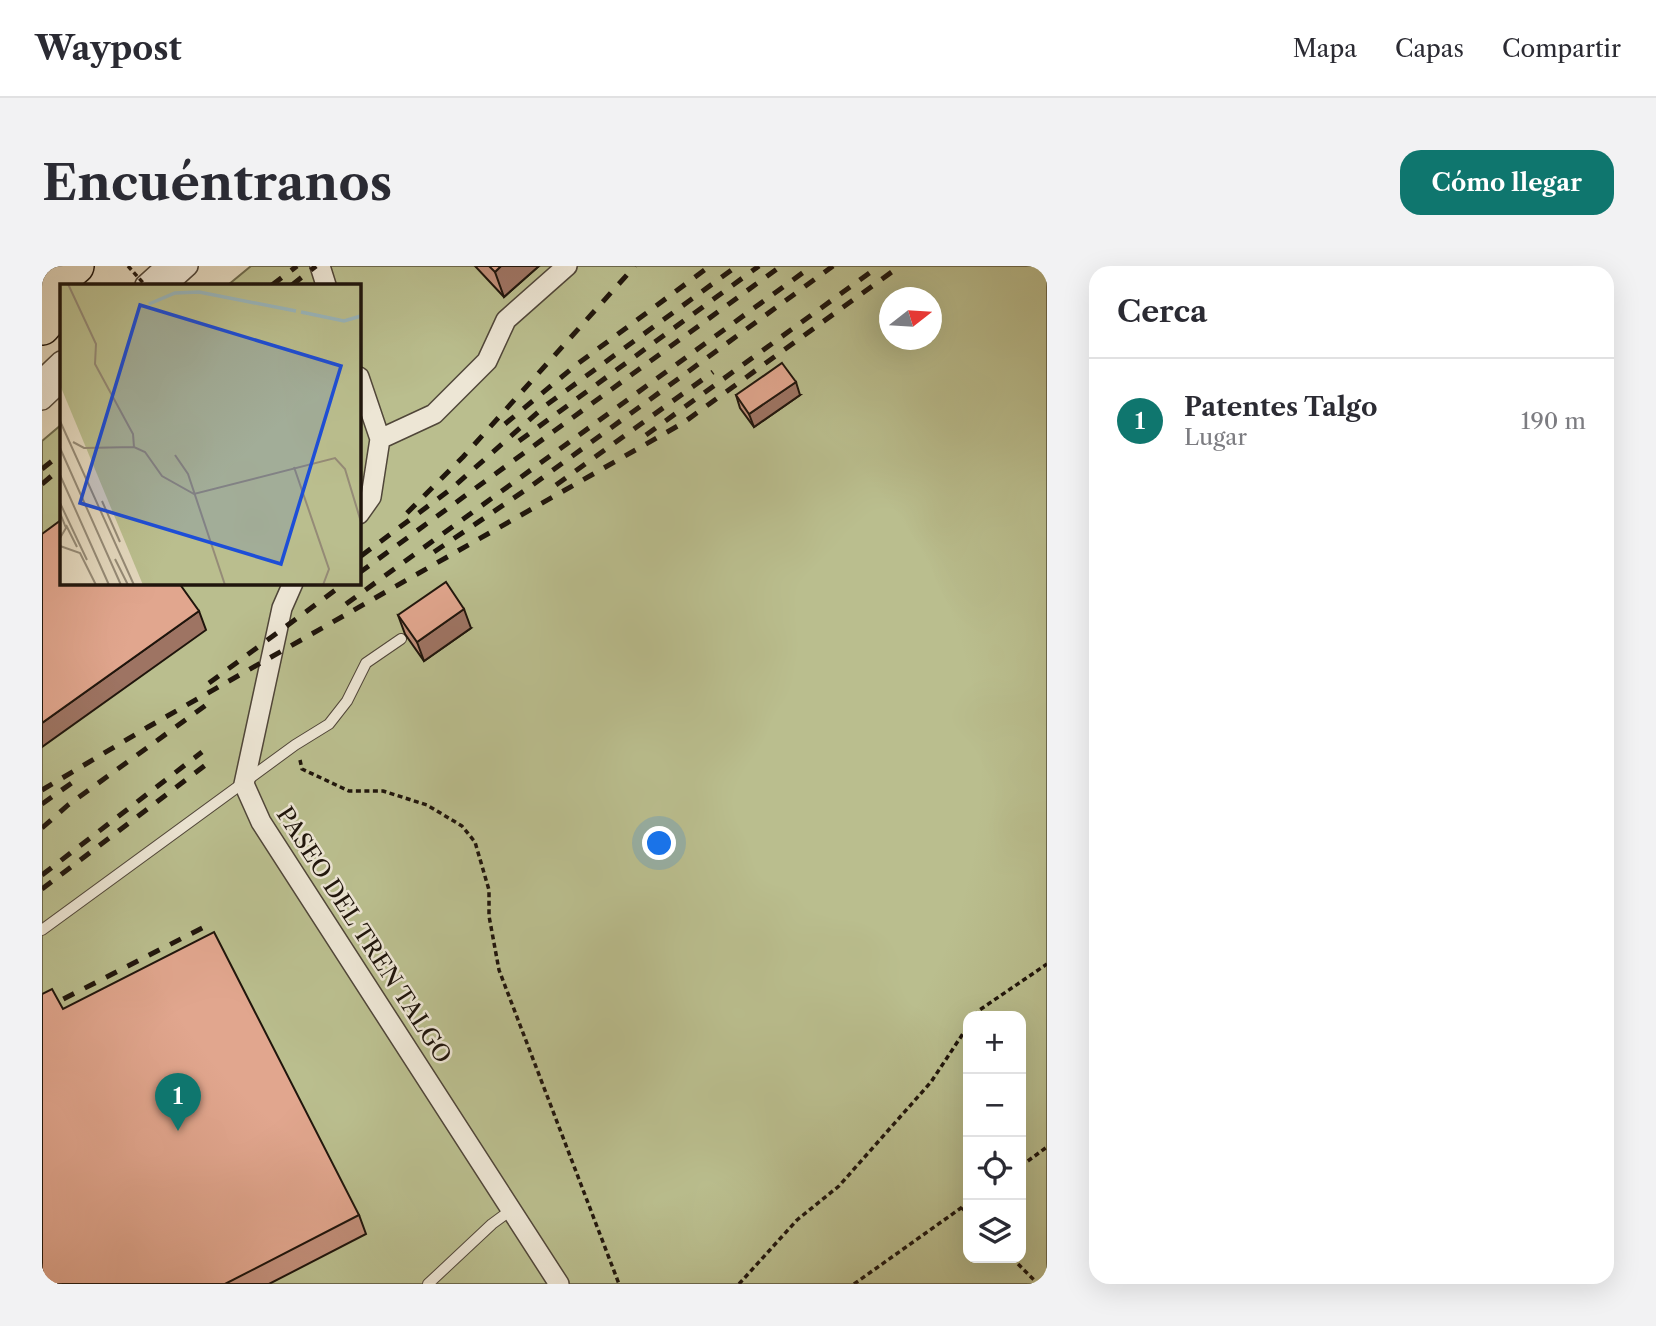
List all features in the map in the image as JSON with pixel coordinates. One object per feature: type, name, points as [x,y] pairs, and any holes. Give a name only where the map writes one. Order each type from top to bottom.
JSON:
[{"type":"highway","points":[[42,295],[76,266]]},
{"type":"highway","points":[[78,284],[92,266]]},
{"type":"highway","points":[[42,327],[60,306]]},
{"type":"street","points":[[146,284],[166,266]]},
{"type":"street","points":[[168,284],[188,266]]},
{"type":"street","points":[[380,439],[434,414],[486,361],[506,320],[567,266]]},
{"type":"street","points":[[42,379],[60,362]]},
{"type":"street","points":[[360,380],[380,439],[371,497],[360,513]]},
{"type":"street","points":[[42,400],[60,383]]},
{"type":"street","points":[[244,784],[282,608],[293,584]]},
{"type":"street","name":"PASEO DEL TREN TALGO","points":[[244,784],[261,822],[559,1284]]},
{"type":"lane","points":[[42,412],[60,390]]},
{"type":"lane","points":[[42,930],[295,745],[329,724],[347,701],[366,663],[401,639]]},
{"type":"lane","points":[[428,1284],[492,1224],[511,1210]]},
{"type":"path","points":[[128,266],[144,284]]},
{"type":"path","points":[[295,745],[302,769],[349,791],[383,791],[427,805],[462,826],[475,842],[489,890],[489,916],[499,970],[619,1284]]},
{"type":"path","points":[[978,1011],[1047,964]]},
{"type":"path","points":[[739,1284],[797,1220],[839,1186],[931,1082],[963,1034]]},
{"type":"path","points":[[1026,1162],[1047,1147]]},
{"type":"path","points":[[855,1284],[962,1208]]},
{"type":"path","points":[[1017,1263],[1038,1284]]},
{"type":"green space","points":[[251,266],[1047,266],[1047,1284],[42,1284],[42,441],[60,426],[60,584],[360,584],[360,284],[229,284]]},
{"type":"building","points":[[489,266],[501,266],[495,272]]},
{"type":"building","points":[[782,363],[796,382],[749,414],[736,395]]},
{"type":"building","points":[[60,521],[60,584],[180,584],[199,611],[42,723],[42,534]]},
{"type":"building","points":[[446,582],[464,609],[417,642],[398,615]]},
{"type":"building","points":[[214,932],[359,1215],[225,1284],[42,1284],[42,994],[52,989],[63,1009]]},
{"type":"railway","points":[[273,284],[297,266]]},
{"type":"railway","points":[[293,284],[316,266]]},
{"type":"railway","points":[[407,513],[463,457],[635,266]]},
{"type":"railway","points":[[505,424],[576,365],[710,266]]},
{"type":"railway","points":[[361,556],[451,489],[545,406],[737,266]]},
{"type":"railway","points":[[519,441],[759,266]]},
{"type":"railway","points":[[360,572],[781,266]]},
{"type":"railway","points":[[346,604],[812,266]]},
{"type":"railway","points":[[434,552],[527,489],[833,266]]},
{"type":"railway","points":[[646,435],[879,266]]},
{"type":"railway","points":[[42,790],[683,423],[900,266]]},
{"type":"railway","points":[[556,485],[713,372]]},
{"type":"railway","points":[[42,469],[60,455]]},
{"type":"railway","points":[[42,484],[60,469]]},
{"type":"railway","points":[[209,683],[344,584]]},
{"type":"railway","points":[[42,828],[68,805],[213,700]]},
{"type":"railway","points":[[42,875],[202,752]]},
{"type":"railway","points":[[42,889],[208,763]]},
{"type":"railway","points":[[42,804],[73,782]]},
{"type":"railway","points":[[42,1010],[208,925]]},
{"type":"place","name":"Patentes Talgo","points":[[178,1131]]}]
